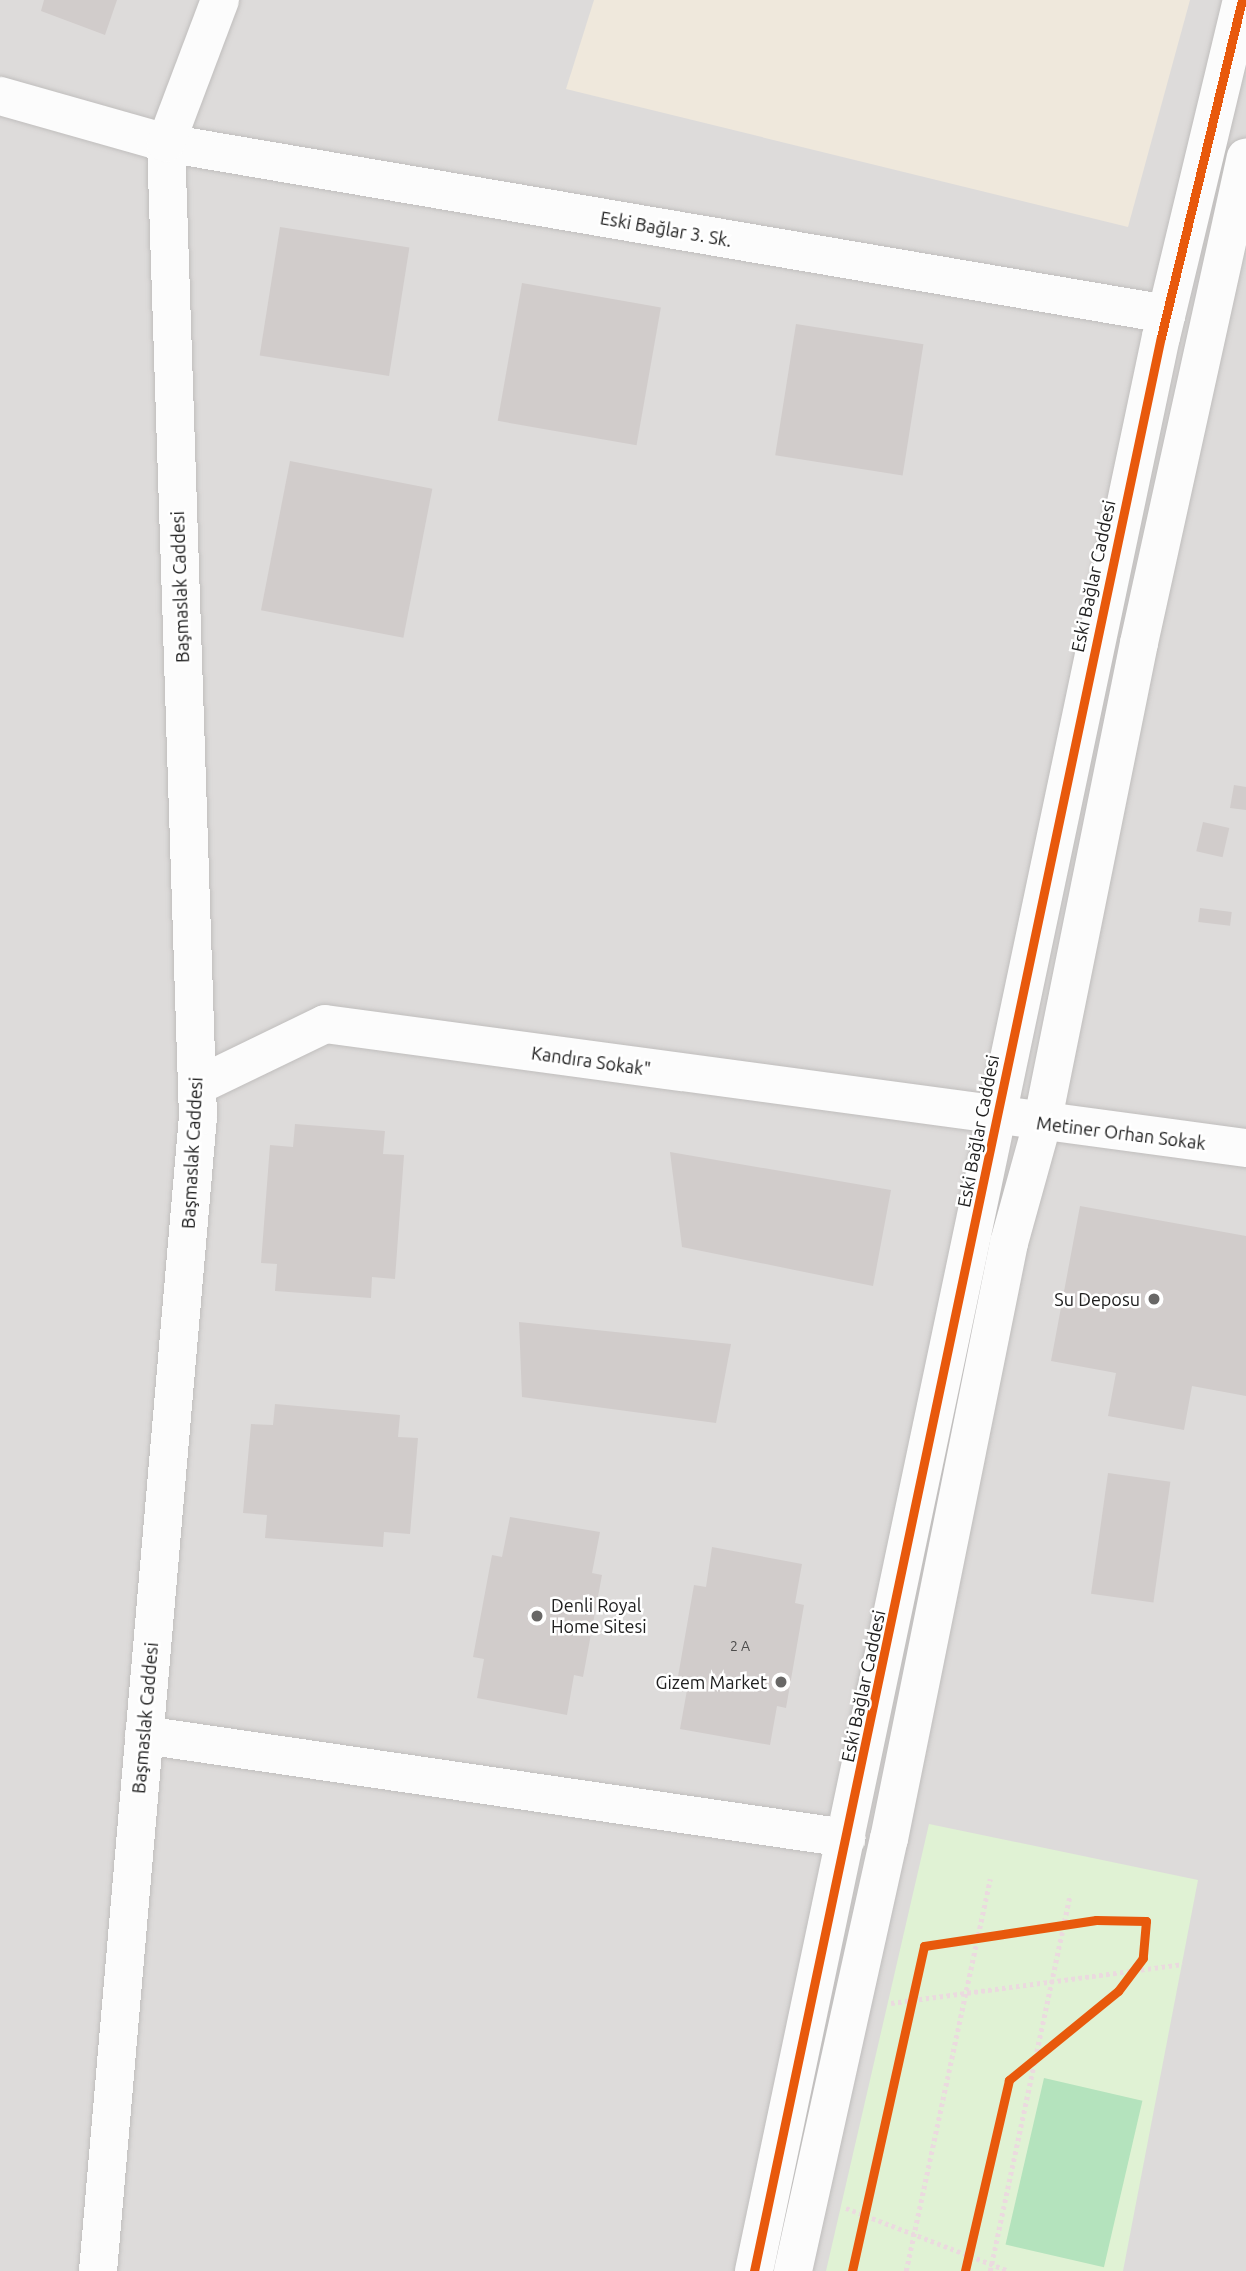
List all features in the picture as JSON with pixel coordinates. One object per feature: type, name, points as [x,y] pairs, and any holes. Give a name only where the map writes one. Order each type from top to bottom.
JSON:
[{"type":"street","name":"Başmaslak Caddesi","points":[[98,2271],[197,1086],[166,143],[220,0]]},
{"type":"street","name":"Eski Bağlar Caddesi","points":[[754,2271],[1166,314],[1242,0]]},
{"type":"street","name":"Eski Bağlar 3. Sk.","points":[[0,96],[166,143],[1166,314]]},
{"type":"street","points":[[793,2271],[889,1839],[1009,1243],[1042,1124],[1148,603],[1246,158]]},
{"type":"street","name":"Kandıra Sokak\"","points":[[197,1086],[325,1024],[997,1118]]},
{"type":"street","name":"Metiner Orhan Sokak","points":[[997,1118],[1246,1148]]},
{"type":"street","points":[[144,1735],[846,1838]]},
{"type":"path","points":[[906,2271],[990,1879]]},
{"type":"path","points":[[990,2271],[1070,1894]]},
{"type":"path","points":[[1051,1927],[1074,1923]]},
{"type":"path","points":[[964,1940],[990,1936]]},
{"type":"path","points":[[1126,1981],[1143,1958]]},
{"type":"path","points":[[887,2003],[1182,1964]]},
{"type":"path","points":[[912,2013],[918,1986]]},
{"type":"path","points":[[1018,2074],[1045,2051]]},
{"type":"path","points":[[809,2194],[1009,2271]]},
{"type":"path","points":[[862,2226],[868,2202]]},
{"type":"path","points":[[965,2271],[972,2242]]},
{"type":"shaded area","points":[[0,0],[1246,0],[1246,2271],[0,2271]]},
{"type":"shaded area","points":[[594,0],[1190,0],[1128,227],[566,89]]},
{"type":"green space","points":[[929,1824],[1198,1880],[1123,2271],[826,2271]]},
{"type":"green space","points":[[1044,2078],[1142,2101],[1104,2267],[1006,2245]]},
{"type":"building","points":[[44,0],[117,0],[105,35],[41,11]]},
{"type":"building","points":[[280,227],[409,247],[389,376],[260,355]]},
{"type":"building","points":[[522,283],[661,307],[637,445],[498,421]]},
{"type":"building","points":[[796,324],[923,344],[903,476],[775,455]]},
{"type":"building","points":[[290,461],[432,489],[403,638],[261,610]]},
{"type":"building","points":[[1234,785],[1246,787],[1246,810],[1230,808]]},
{"type":"building","points":[[1203,822],[1229,828],[1223,857],[1196,851]]},
{"type":"building","points":[[1200,908],[1232,912],[1230,926],[1198,922]]},
{"type":"building","points":[[295,1124],[385,1131],[383,1154],[404,1155],[395,1279],[372,1277],[371,1298],[275,1291],[277,1264],[261,1263],[270,1145],[293,1147]]},
{"type":"building","points":[[670,1152],[891,1190],[873,1286],[682,1247]]},
{"type":"building","name":"Su Deposu","points":[[1080,1206],[1246,1236],[1246,1396],[1192,1386],[1184,1430],[1108,1416],[1116,1373],[1051,1361]]},
{"type":"building","points":[[519,1322],[731,1344],[716,1423],[522,1397]]},
{"type":"building","points":[[275,1404],[400,1415],[398,1437],[418,1438],[410,1534],[384,1532],[383,1547],[265,1538],[267,1515],[243,1513],[251,1424],[273,1425]]},
{"type":"building","points":[[1108,1473],[1170,1482],[1153,1603],[1091,1594]]},
{"type":"building","name":"Denli Royal Home Sitesi","points":[[510,1517],[600,1532],[592,1573],[602,1575],[583,1677],[574,1675],[567,1715],[477,1698],[484,1659],[473,1657],[492,1555],[502,1557]]},
{"type":"building","name":"Denli Royal Home Sitesi","points":[[712,1547],[802,1564],[795,1603],[804,1605],[786,1708],[777,1706],[770,1745],[680,1729],[687,1690],[676,1688],[694,1585],[706,1587]]},
{"type":"cycle path","points":[[754,2271],[1161,337],[1242,0]]},
{"type":"cycle path","points":[[852,2271],[924,1946],[1096,1920],[1146,1921],[1143,1958],[1118,1991],[1009,2080],[965,2271]]},
{"type":"place","name":"Su Deposu","points":[[1154,1299]]},
{"type":"place","name":"Denli Royal Home Sitesi","points":[[537,1616]]},
{"type":"place","name":"Gizem Market","points":[[781,1682]]}]
